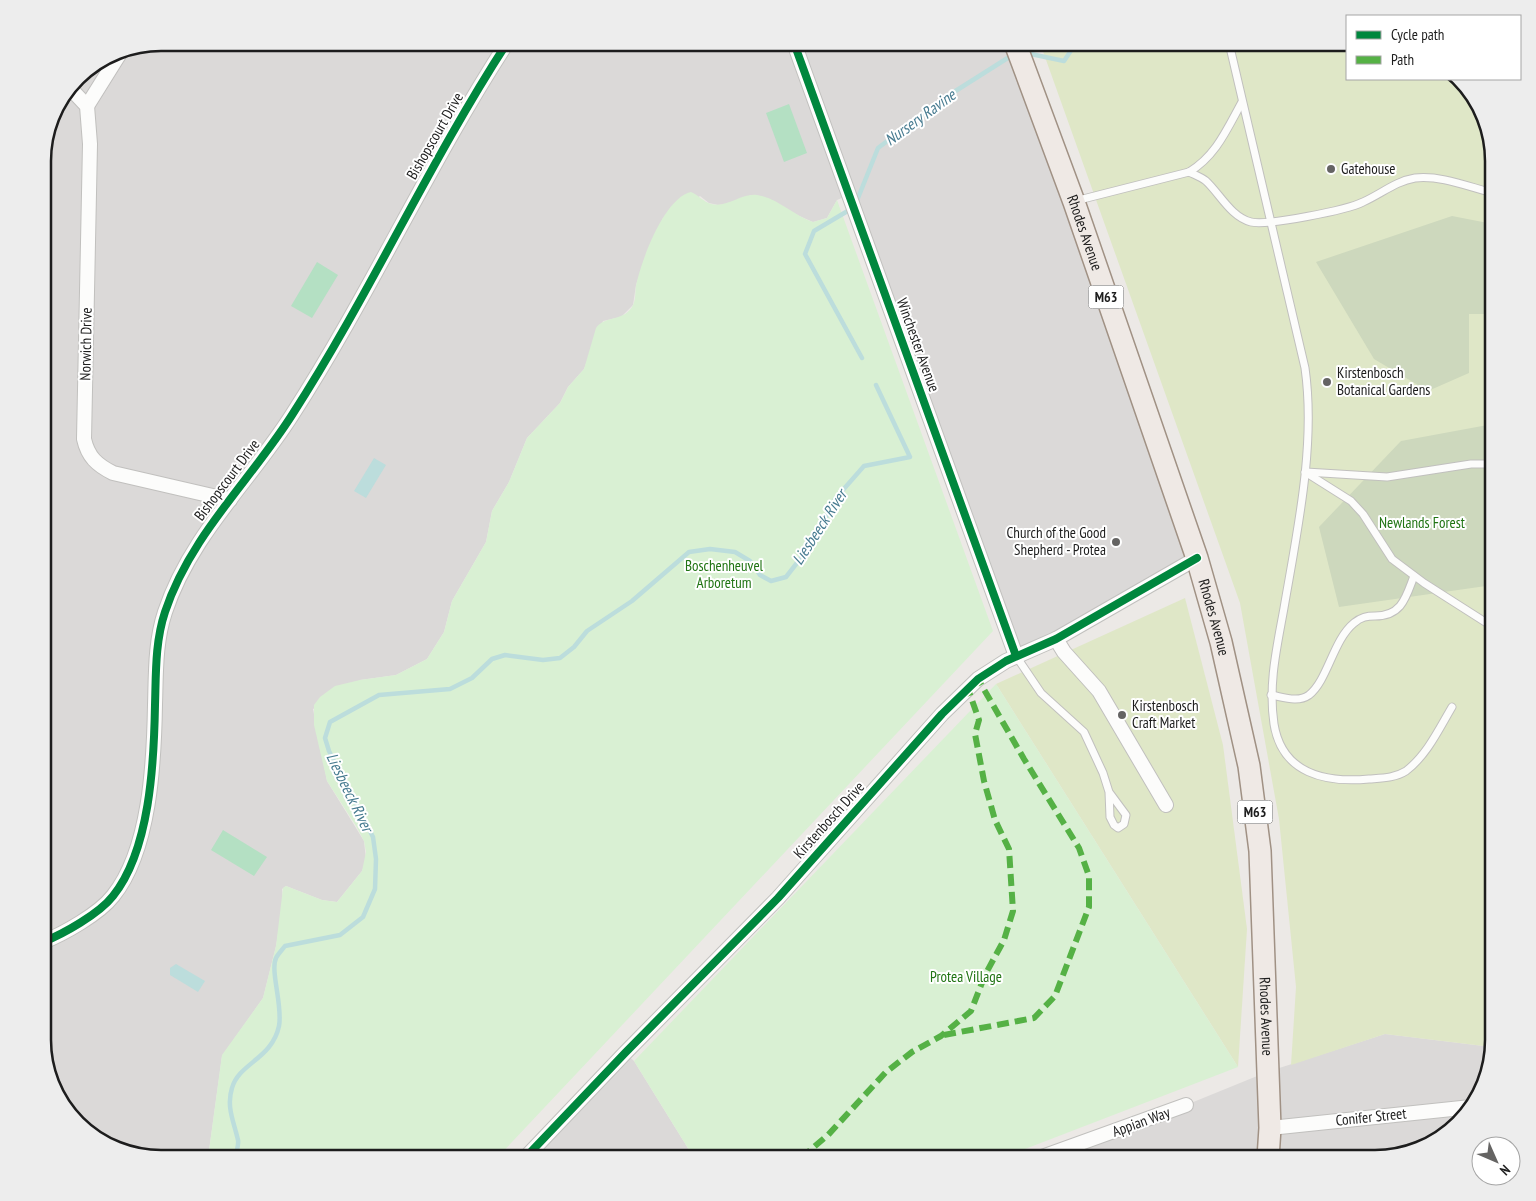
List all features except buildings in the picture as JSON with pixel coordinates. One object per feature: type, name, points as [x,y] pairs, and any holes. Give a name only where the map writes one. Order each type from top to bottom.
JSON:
[{"type":"main road","name":"Rhodes Avenue","points":[[1018,51],[1074,202],[1198,558],[1221,642],[1249,766],[1260,852],[1270,1128],[1269,1150]]},
{"type":"street","name":"Bishopscourt Drive","points":[[51,937],[85,918],[111,899],[127,876],[141,831],[148,796],[154,745],[157,654],[164,614],[179,575],[199,540],[292,414],[328,356],[454,130],[502,51]]},
{"type":"street","name":"Winchester Avenue","points":[[797,51],[1016,656]]},
{"type":"street","points":[[75,93],[87,106],[114,62]]},
{"type":"street","name":"Norwich Drive","points":[[87,106],[90,144],[84,439],[87,450],[100,467],[113,473],[230,500]]},
{"type":"street","name":"Kirstenbosch Drive","points":[[533,1150],[778,898],[942,714],[978,679],[1016,656],[1056,639],[1198,558]]},
{"type":"street","points":[[1056,639],[1064,652],[1099,692],[1166,805]]},
{"type":"street","name":"Appian Way","points":[[1061,1150],[1186,1105]]},
{"type":"street","name":"Conifer Street","points":[[1270,1128],[1461,1108]]},
{"type":"lane","points":[[1231,51],[1305,368],[1309,394],[1305,472],[1275,654],[1272,695],[1279,746],[1301,768],[1330,780],[1394,776],[1405,771],[1429,745],[1452,707]]},
{"type":"lane","points":[[1074,202],[1189,172],[1205,162],[1217,147],[1242,102]]},
{"type":"lane","points":[[1189,172],[1205,180],[1241,217],[1251,222],[1270,222],[1337,211],[1376,196],[1400,182],[1416,178],[1438,178],[1485,191]]},
{"type":"lane","points":[[1305,472],[1388,478],[1471,464],[1485,464]]},
{"type":"lane","points":[[1305,472],[1351,501],[1363,514],[1388,553],[1414,576],[1485,622]]},
{"type":"lane","points":[[1272,695],[1292,699],[1302,698],[1310,694],[1317,685],[1341,638],[1353,623],[1365,616],[1388,615],[1397,611],[1403,603],[1414,576]]},
{"type":"lane","points":[[1016,656],[1041,693],[1084,732],[1095,752],[1109,792]]},
{"type":"shaded area","points":[[154,51],[1018,51],[1197,558],[1016,656],[849,195],[837,200],[827,218],[813,222],[751,195],[730,204],[718,205],[709,203],[700,196],[663,218],[646,256],[636,285],[633,305],[621,317],[603,321],[584,369],[568,387],[560,403],[527,438],[509,482],[492,511],[486,542],[452,601],[444,632],[427,659],[396,675],[360,680],[313,709],[327,781],[364,841],[366,860],[362,871],[337,902],[322,900],[286,886],[282,889],[283,903],[276,946],[263,998],[222,1056],[209,1150],[147,1149],[126,1144],[106,1135],[83,1118],[70,1101],[57,1075],[53,1061],[51,1047],[51,154],[57,126],[74,94],[94,74],[113,63],[133,55]]},
{"type":"shaded area","points":[[1385,1034],[1485,1046],[1479,1075],[1462,1107],[1436,1131],[1403,1146],[1375,1150],[1061,1150],[1186,1105],[1267,1072]]},
{"type":"shaded area","points":[[625,1053],[634,1061],[689,1150],[533,1150]]},
{"type":"green space","name":"Kirstenbosch Botanical Gardens","points":[[1043,51],[1346,51],[1346,80],[1449,80],[1466,100],[1479,126],[1483,140],[1485,161],[1485,1046],[1385,1034],[1291,1065],[1296,987],[1279,819],[1240,603]]},
{"type":"green space","points":[[789,104],[807,153],[784,162],[766,113]]},
{"type":"green space","name":"Boschenheuvel Arboretum","points":[[691,192],[708,203],[717,205],[745,196],[757,195],[779,203],[799,216],[813,222],[827,218],[837,200],[993,631],[505,1150],[209,1150],[222,1055],[263,998],[276,946],[283,888],[286,886],[322,900],[337,902],[362,871],[366,852],[364,841],[327,781],[314,725],[314,705],[320,697],[335,686],[396,675],[427,659],[444,632],[452,601],[486,542],[492,511],[509,482],[527,438],[560,403],[568,387],[584,369],[596,328],[604,321],[625,314],[634,303],[636,286],[648,247],[663,218],[681,197]]},
{"type":"green space","points":[[1452,216],[1485,222],[1485,314],[1469,314],[1469,373],[1428,391],[1374,359],[1316,262]]},
{"type":"green space","points":[[317,262],[338,275],[312,318],[291,306]]},
{"type":"green space","name":"Newlands Forest","points":[[1485,425],[1485,586],[1339,607],[1319,527],[1401,441]]},
{"type":"green space","points":[[1185,598],[1223,745],[1247,929],[1238,1067],[996,684]]},
{"type":"green space","name":"Protea Village","points":[[996,684],[1238,1067],[1023,1150],[689,1150],[634,1061]]},
{"type":"green space","points":[[223,830],[267,857],[254,876],[211,850]]},
{"type":"water","points":[[374,458],[386,465],[366,498],[354,491]]},
{"type":"water","points":[[176,964],[205,981],[198,992],[170,975],[170,968]]},
{"type":"waterway","name":"Nursery Ravine","points":[[1026,53],[1064,61],[1071,51]]},
{"type":"waterway","name":"Nursery Ravine","points":[[856,203],[878,148],[946,97],[1014,54]]},
{"type":"waterway","name":"Nursery Ravine","points":[[851,209],[814,231],[805,254],[862,358]]},
{"type":"waterway","name":"Liesbeeck River","points":[[237,1150],[238,1142],[231,1114],[230,1095],[241,1072],[270,1046],[279,1026],[280,1018],[274,971],[276,958],[285,946],[340,935],[363,917],[375,889],[376,859],[373,837],[329,751],[325,738],[330,722],[379,695],[450,689],[472,678],[492,659],[505,655],[543,660],[560,658],[574,647],[587,631],[632,601],[689,552],[710,549],[735,552],[750,561],[760,575],[771,581],[786,577],[814,541],[835,499],[864,466],[910,457],[876,385]]},
{"type":"marked path","points":[[944,1035],[1034,1018],[1055,996],[1089,907],[1089,876],[1079,848],[1024,759],[978,679]]},
{"type":"marked path","points":[[810,1150],[828,1135],[886,1072],[912,1052],[941,1036],[971,1011],[985,975],[1004,940],[1013,911],[1009,849],[995,820],[984,781],[975,734],[979,720],[968,689]]},
{"type":"cycle path","points":[[51,938],[80,923],[107,903],[125,877],[135,855],[148,805],[151,779],[159,635],[165,612],[189,558],[292,415],[348,323],[451,135],[502,51]]},
{"type":"cycle path","points":[[797,51],[1016,656]]},
{"type":"cycle path","points":[[533,1150],[778,898],[942,714],[978,679],[1006,661],[1056,639],[1197,558]]},
{"type":"place","name":"Gatehouse","points":[[1331,169]]},
{"type":"place","name":"Kirstenbosch Botanical Gardens","points":[[1327,382]]},
{"type":"place","name":"Church of the Good Shepherd - Protea","points":[[1116,542]]},
{"type":"place","name":"Kirstenbosch Craft Market","points":[[1122,715]]}]
